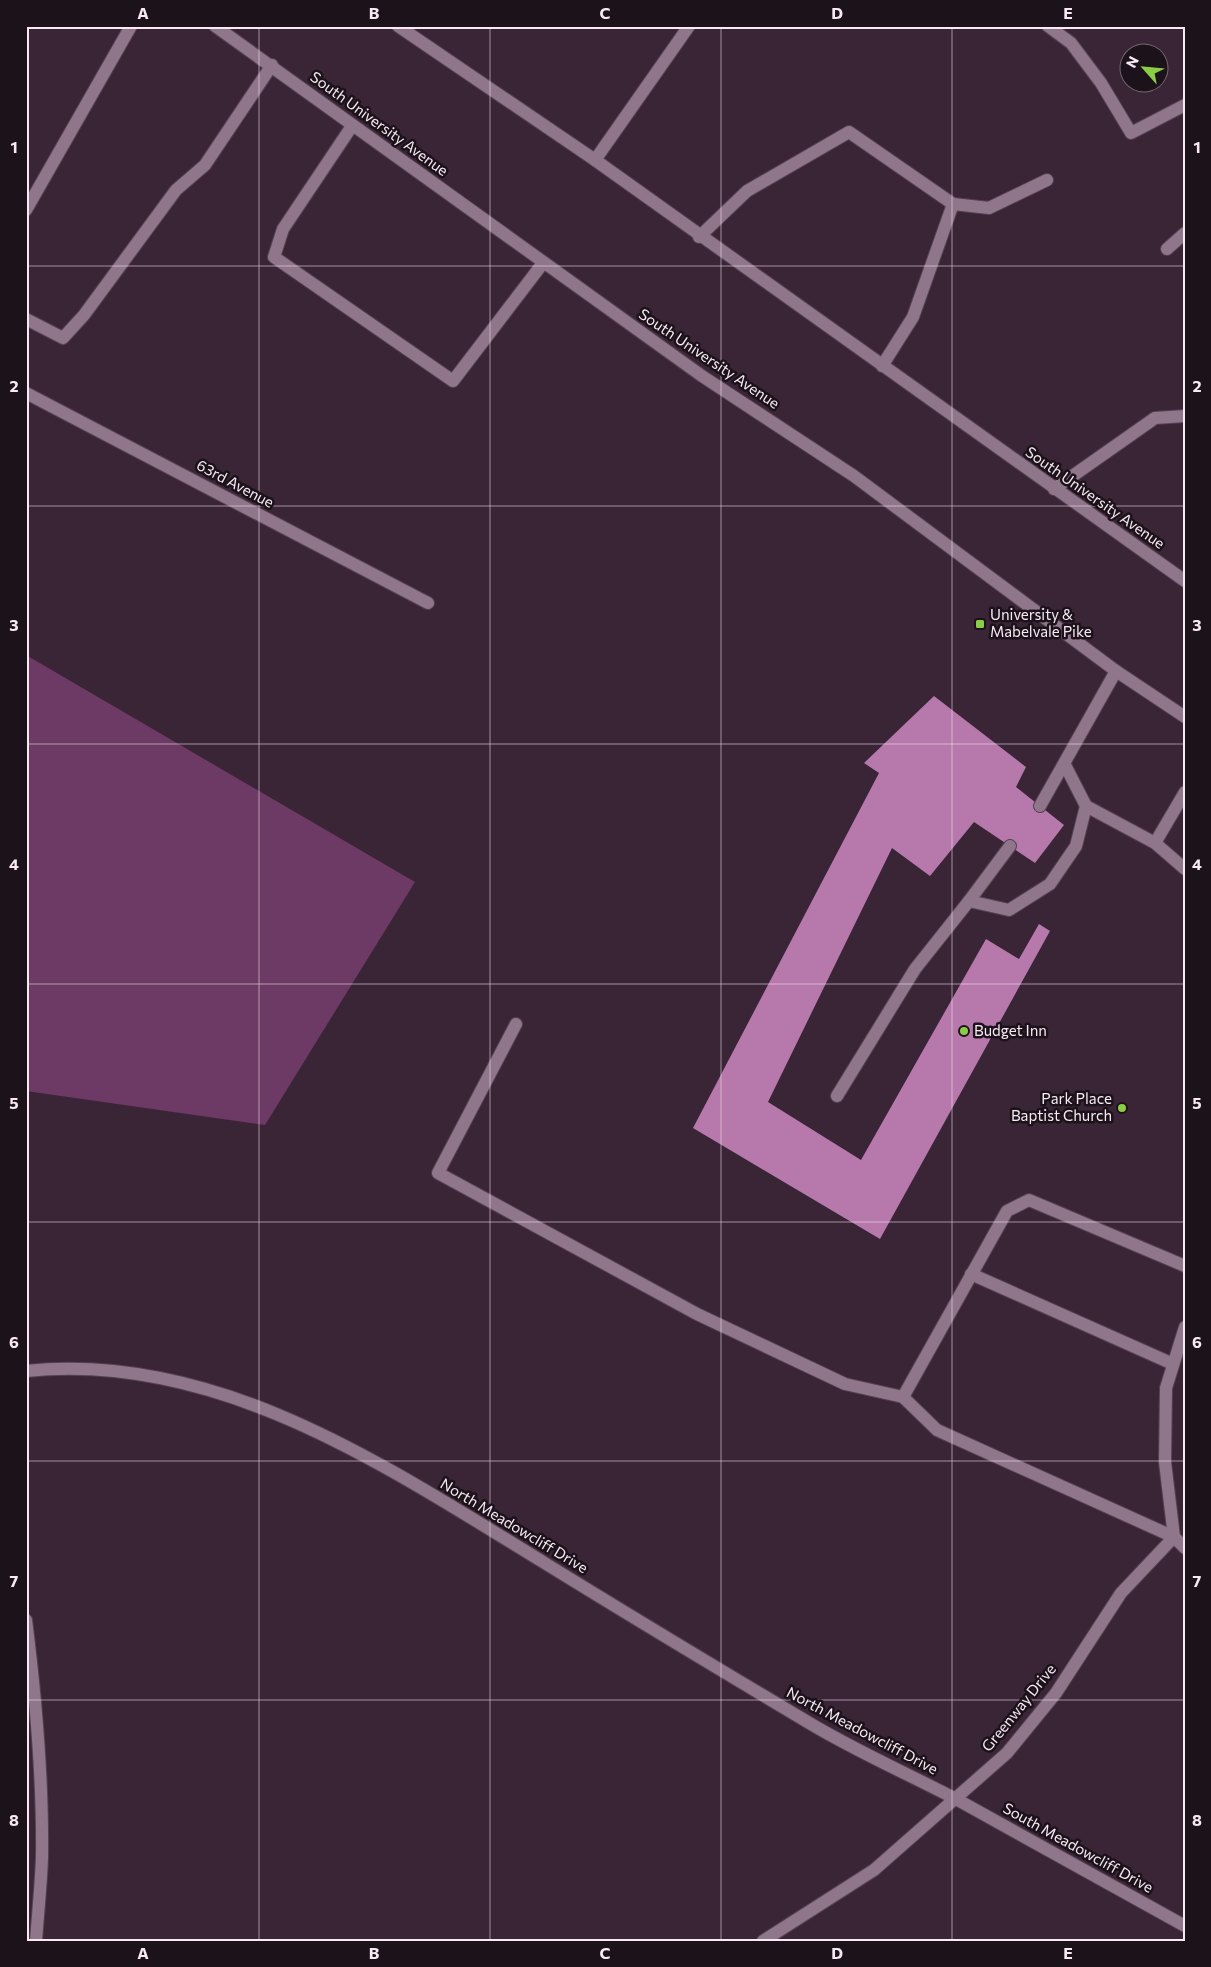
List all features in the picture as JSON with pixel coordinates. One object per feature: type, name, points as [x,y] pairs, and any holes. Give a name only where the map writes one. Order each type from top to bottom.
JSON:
[{"type":"street","points":[[26,210],[130,26]]},
{"type":"street","name":"South University Avenue","points":[[215,26],[272,65],[352,126],[702,376],[854,476],[1116,671],[1185,717]]},
{"type":"street","name":"South University Avenue","points":[[398,26],[595,160],[1185,581]]},
{"type":"street","points":[[595,160],[689,26]]},
{"type":"street","points":[[1048,26],[1071,43],[1101,83],[1131,133],[1185,105]]},
{"type":"street","points":[[26,319],[63,338],[84,315],[176,190],[204,165],[272,65]]},
{"type":"street","points":[[352,126],[284,229],[274,257],[453,381],[543,263]]},
{"type":"street","points":[[699,236],[748,191],[849,132],[953,204],[989,208],[1048,180]]},
{"type":"street","points":[[882,366],[913,317],[953,204]]},
{"type":"street","points":[[1167,249],[1185,233]]},
{"type":"street","name":"63rd Avenue","points":[[26,393],[428,604]]},
{"type":"street","points":[[1054,489],[1155,418],[1179,416]]},
{"type":"street","points":[[1040,806],[1065,765],[1116,671]]},
{"type":"street","points":[[1065,765],[1086,806],[1156,844],[1185,869]]},
{"type":"street","points":[[1156,844],[1185,792]]},
{"type":"street","points":[[969,902],[1008,910],[1050,884],[1076,846],[1086,806]]},
{"type":"street","points":[[837,1096],[915,969],[969,902],[1010,846]]},
{"type":"street","points":[[516,1024],[438,1173],[706,1318],[845,1384],[903,1397],[937,1430],[1174,1537],[1185,1548]]},
{"type":"street","points":[[903,1397],[1007,1211],[1029,1200],[1185,1266]]},
{"type":"street","points":[[971,1274],[1173,1364]]},
{"type":"street","points":[[1174,1537],[1165,1462],[1166,1388],[1185,1327]]},
{"type":"street","name":"North Meadowcliff Drive","points":[[26,1371],[56,1368],[116,1371],[175,1382],[244,1401],[311,1428],[410,1481],[834,1737],[955,1799]]},
{"type":"street","name":"Greenway Drive","points":[[763,1941],[874,1870],[1007,1753],[1056,1693],[1121,1593],[1174,1537]]},
{"type":"street","points":[[26,1620],[37,1708],[42,1805],[42,1858],[36,1941]]},
{"type":"street","name":"South Meadowcliff Drive","points":[[955,1799],[1185,1926]]},
{"type":"shaded area","points":[[26,655],[415,882],[265,1125],[26,1091]]},
{"type":"building","name":"Budget Inn","points":[[934,696],[1026,767],[1016,787],[1064,825],[1035,863],[974,822],[930,876],[892,848],[768,1102],[861,1160],[986,939],[1019,959],[1039,924],[1050,931],[880,1239],[693,1128],[879,773],[864,763]]},
{"type":"place","name":"University & Mabelvale Pike","points":[[980,624]]},
{"type":"place","name":"Budget Inn","points":[[964,1031]]},
{"type":"place","name":"Park Place Baptist Church","points":[[1122,1108]]}]
